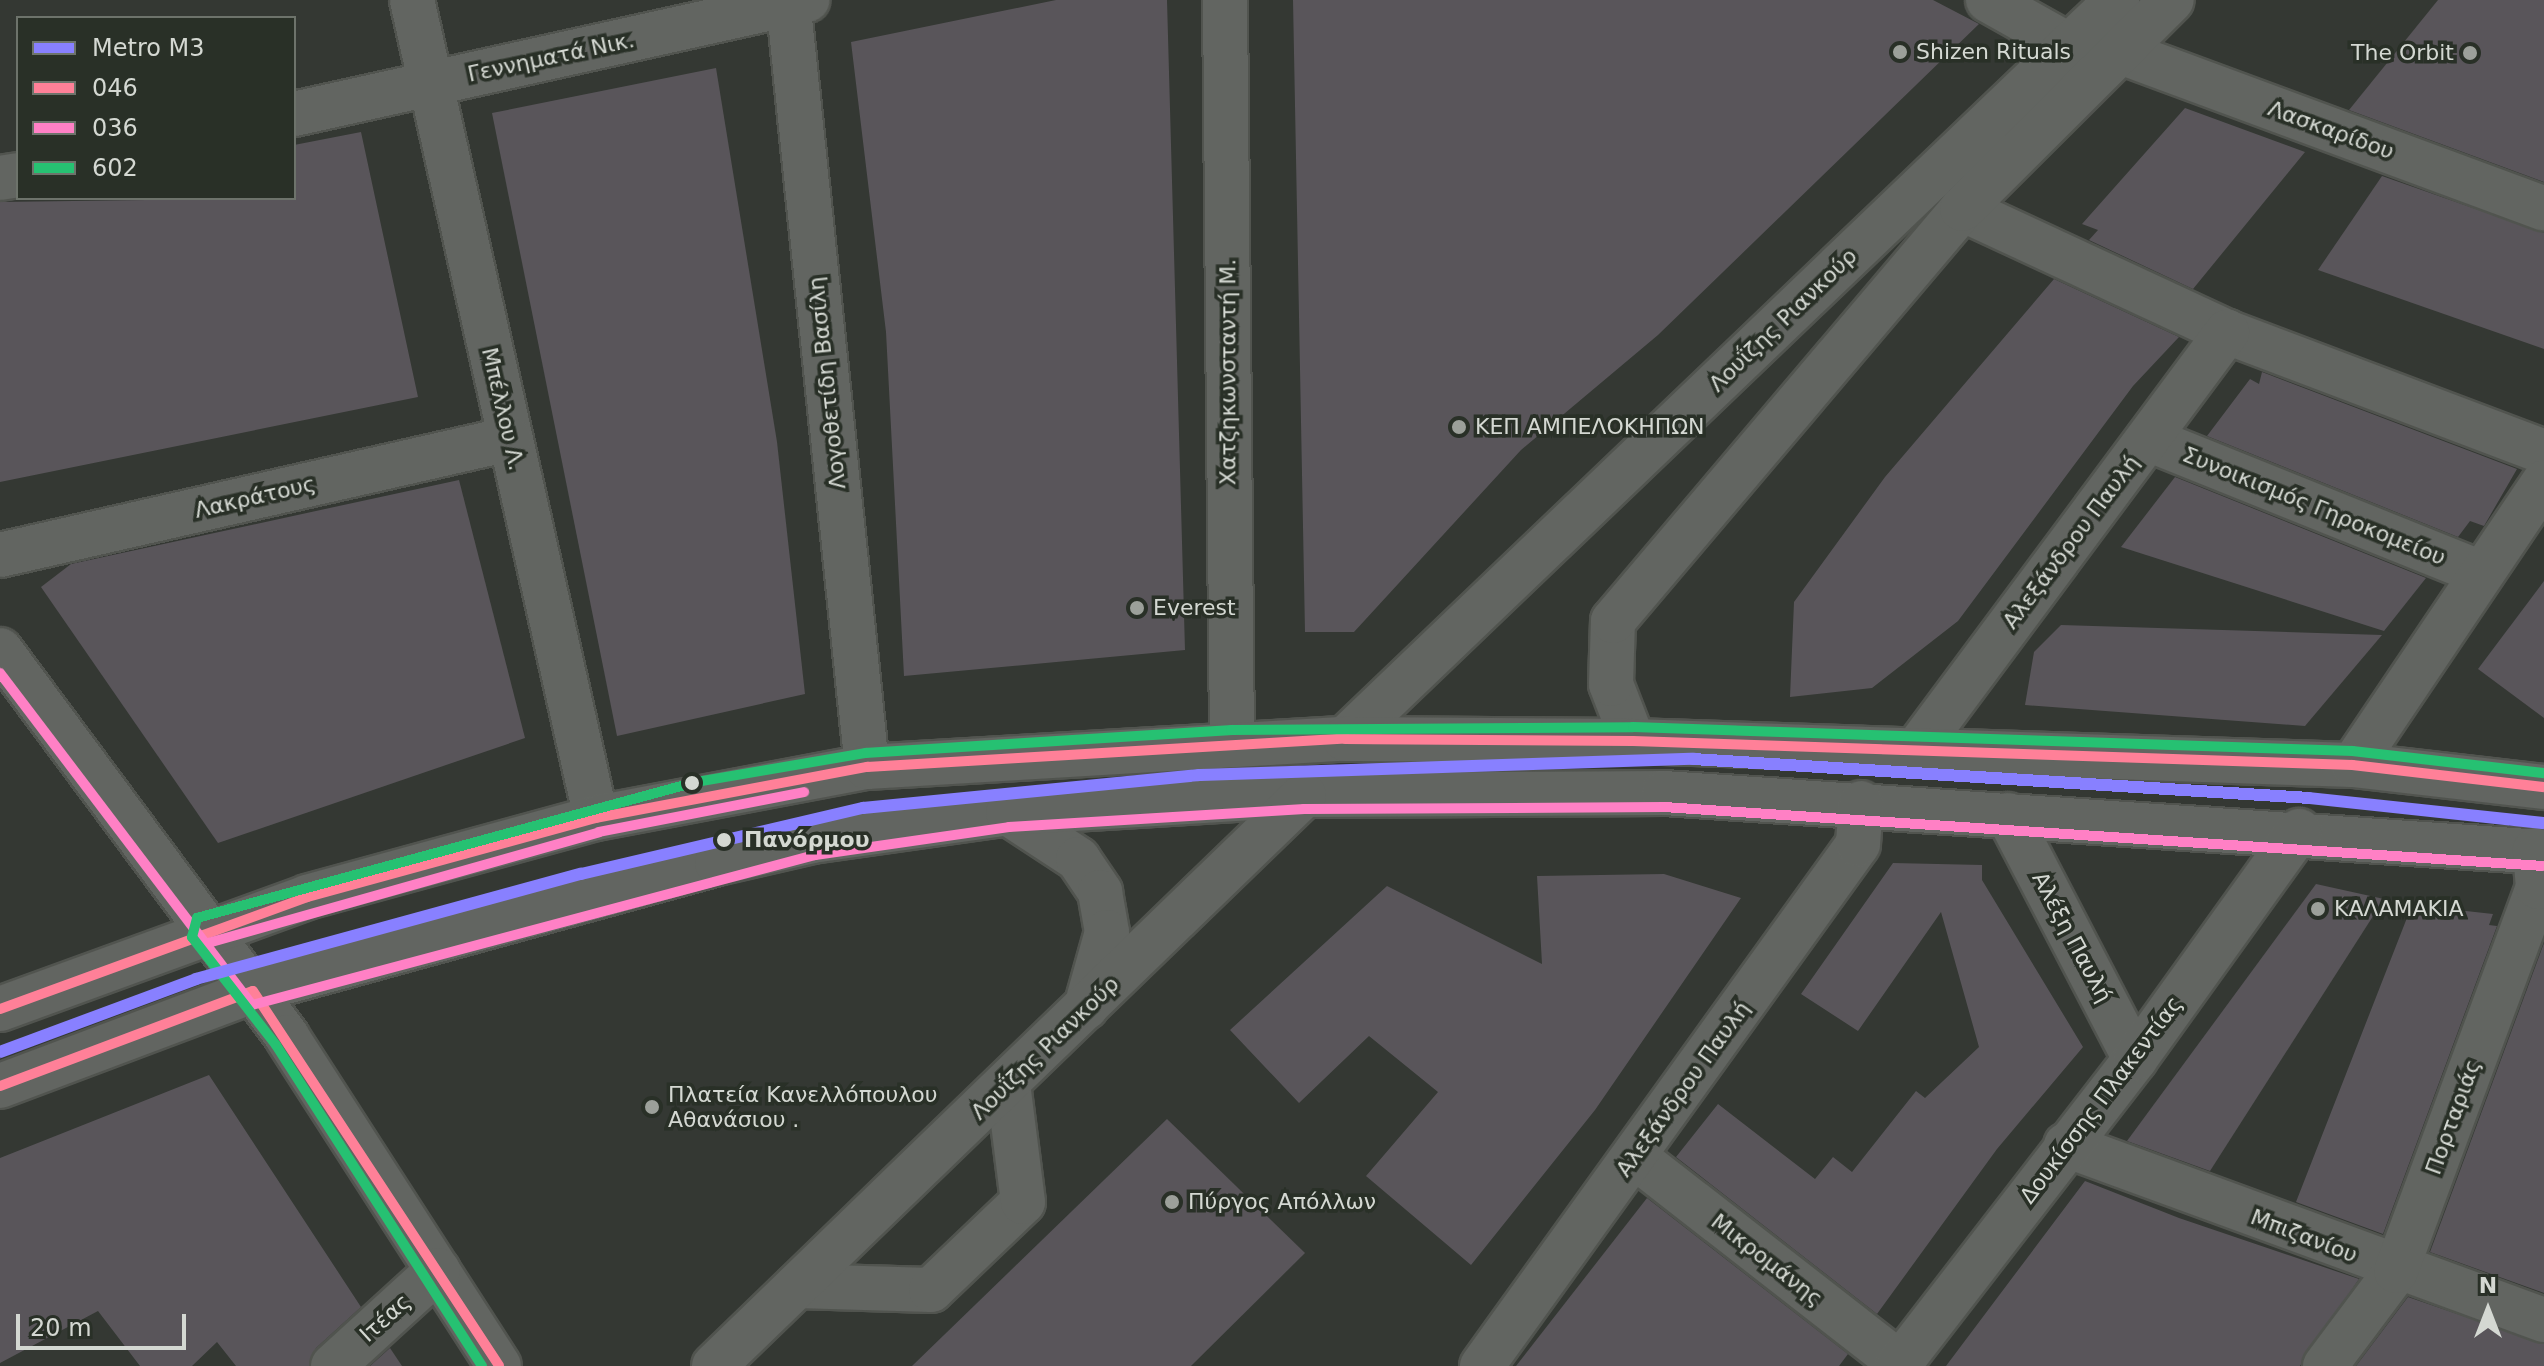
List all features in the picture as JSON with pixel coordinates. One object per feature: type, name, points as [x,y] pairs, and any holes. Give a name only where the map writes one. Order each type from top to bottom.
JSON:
[{"type":"street","name":"Μπέλλου Λ.","points":[[412,0],[596,818]]},
{"type":"street","name":"Χατζηκωνσταντή Μ.","points":[[1225,0],[1232,744]]},
{"type":"street","points":[[1988,0],[2070,46]]},
{"type":"street","name":"Λουΐζης Ριανκούρ","points":[[1345,739],[2117,0]]},
{"type":"street","points":[[1633,741],[1611,684],[1613,621],[1962,209],[2172,0]]},
{"type":"street","name":"Γεννηματά Νικ.","points":[[296,114],[795,1]]},
{"type":"street","name":"Λογοθετίδη Βασίλη","points":[[795,1],[867,767]]},
{"type":"street","name":"Λασκαρίδου","points":[[2118,51],[2544,209]]},
{"type":"street","points":[[1962,209],[2227,332],[2544,452]]},
{"type":"street","name":"Αλεξάνδρου Παυλή","points":[[1914,753],[2227,332]]},
{"type":"street","name":"Λακράτους","points":[[0,555],[509,439]]},
{"type":"street","name":"Συνοικισμός Γηροκομείου","points":[[2148,439],[2481,573]]},
{"type":"street","points":[[2353,765],[2544,482]]},
{"type":"street","points":[[0,650],[204,930],[253,991],[499,1366]]},
{"type":"street","points":[[0,1009],[204,930],[596,818],[867,767],[1345,739],[1633,741],[1914,753],[2353,765],[2544,787]]},
{"type":"street","points":[[0,1086],[253,991],[812,841],[1008,813],[1304,795],[1664,793],[2299,831],[2539,851]]},
{"type":"street","name":"Λουΐζης Ριανκούρ","points":[[714,1366],[1304,795]]},
{"type":"street","name":"Αλεξάνδρου Παυλή","points":[[1482,1366],[1858,844],[1861,803]]},
{"type":"street","points":[[1008,813],[1078,859],[1100,892],[1107,932],[1086,1009]]},
{"type":"street","name":"Αλέξη Παυλή","points":[[2008,815],[2135,1059]]},
{"type":"street","name":"Δουκίσσης Πλακεντίας","points":[[1899,1364],[2135,1059],[2299,831]]},
{"type":"street","name":"Πορταριάς","points":[[2325,1366],[2396,1271],[2538,887],[2539,851]]},
{"type":"street","points":[[797,1286],[931,1290],[1023,1202],[1008,1084]]},
{"type":"street","name":"Μπιζανίου","points":[[2066,1145],[2396,1271],[2544,1320]]},
{"type":"street","name":"Μικρομάνης","points":[[1635,1157],[1899,1364]]},
{"type":"street","name":"Ιτέας","points":[[333,1366],[438,1270]]},
{"type":"building","points":[[1056,0],[1167,0],[1185,650],[904,676],[886,332],[851,42]]},
{"type":"building","points":[[1293,0],[1933,0],[1979,24],[1658,335],[1521,450],[1354,632],[1305,632]]},
{"type":"building","name":"The Orbit","points":[[2438,0],[2544,0],[2544,182],[2349,110]]},
{"type":"building","points":[[716,68],[777,442],[805,694],[617,736],[492,113]]},
{"type":"building","points":[[2185,108],[2305,152],[2193,289],[2089,240],[2098,230],[2082,224]]},
{"type":"building","points":[[361,132],[418,397],[0,482],[0,202],[296,200],[296,145]]},
{"type":"building","points":[[2382,176],[2544,233],[2544,349],[2318,270]]},
{"type":"building","points":[[2054,279],[2179,337],[2133,386],[1958,621],[1872,688],[1790,697],[1794,602],[1885,477]]},
{"type":"building","points":[[2262,372],[2517,469],[2484,526],[2470,521],[2458,537],[2207,436],[2250,379],[2259,384]]},
{"type":"building","points":[[2175,477],[2426,578],[2384,631],[2121,547]]},
{"type":"building","points":[[459,480],[525,738],[218,843],[41,587],[71,564]]},
{"type":"building","points":[[2544,581],[2544,718],[2478,669]]},
{"type":"building","points":[[2061,625],[2382,635],[2305,726],[2025,705],[2034,652]]},
{"type":"building","points":[[1893,863],[1982,865],[1982,880],[2083,1047],[1997,1149],[1877,1314],[1676,1157],[1718,1104],[1815,1179],[1833,1157],[1852,1172],[1916,1091],[1925,1098],[1979,1047],[1941,912],[1858,1031],[1801,994]]},
{"type":"building","points":[[1664,874],[1741,898],[1595,1110],[1471,1265],[1366,1176],[1438,1092],[1369,1036],[1299,1103],[1230,1030],[1387,886],[1542,964],[1537,876]]},
{"type":"building","points":[[2316,884],[2384,899],[2210,1171],[2127,1141]]},
{"type":"building","points":[[2412,905],[2493,914],[2489,925],[2497,926],[2383,1234],[2296,1202]]},
{"type":"building","points":[[2544,943],[2544,1293],[2430,1252]]},
{"type":"building","points":[[209,1075],[361,1307],[316,1348],[309,1366],[236,1366],[217,1342],[192,1366],[140,1366],[98,1311],[0,1363],[0,1158]]},
{"type":"building","name":"Πύργος Απόλλων","points":[[1167,1119],[1305,1253],[1191,1366],[912,1366]]},
{"type":"building","points":[[2085,1181],[2179,1218],[2359,1279],[2300,1366],[1946,1366]]},
{"type":"building","points":[[1647,1198],[1848,1354],[1839,1366],[1516,1366]]},
{"type":"building","points":[[2408,1297],[2544,1344],[2544,1366],[2356,1366]]},
{"type":"building","points":[[390,1348],[402,1366],[370,1366]]},
{"type":"metro line","name":"Μ3","points":[[0,1052],[196,979],[581,874],[863,808],[1199,775],[1693,759],[2309,798],[2544,823]]},
{"type":"transit line","name":"036","points":[[0,673],[252,1005],[815,855],[1009,827],[1304,809],[1664,807],[2543,866]]},
{"type":"transit line","name":"602","points":[[482,1366],[276,1045],[192,937],[197,918],[696,782],[866,753],[1231,730],[1633,727],[2353,751],[2544,773]]},
{"type":"transit line","name":"046","points":[[0,1009],[307,897],[596,818],[867,767],[1345,739],[1633,741],[2353,765],[2544,787]]},
{"type":"transit line","name":"036","points":[[208,943],[599,832],[804,792]]},
{"type":"transit line","name":"046","points":[[0,1086],[253,991],[499,1366]]},
{"type":"place","name":"Shizen Rituals","points":[[1900,52]]},
{"type":"place","name":"The Orbit","points":[[2470,53]]},
{"type":"place","name":"ΚΕΠ ΑΜΠΕΛΟΚΗΠΩΝ","points":[[1459,427]]},
{"type":"place","name":"Everest","points":[[1137,608]]},
{"type":"place","name":"Πανόρμου","points":[[724,840]]},
{"type":"place","name":"ΚΑΛΑΜΑΚΙΑ","points":[[2318,909]]},
{"type":"place","name":"Πλατεία Κανελλόπουλου Αθανάσιου .","points":[[652,1107]]},
{"type":"place","name":"Πύργος Απόλλων","points":[[1172,1202]]}]
